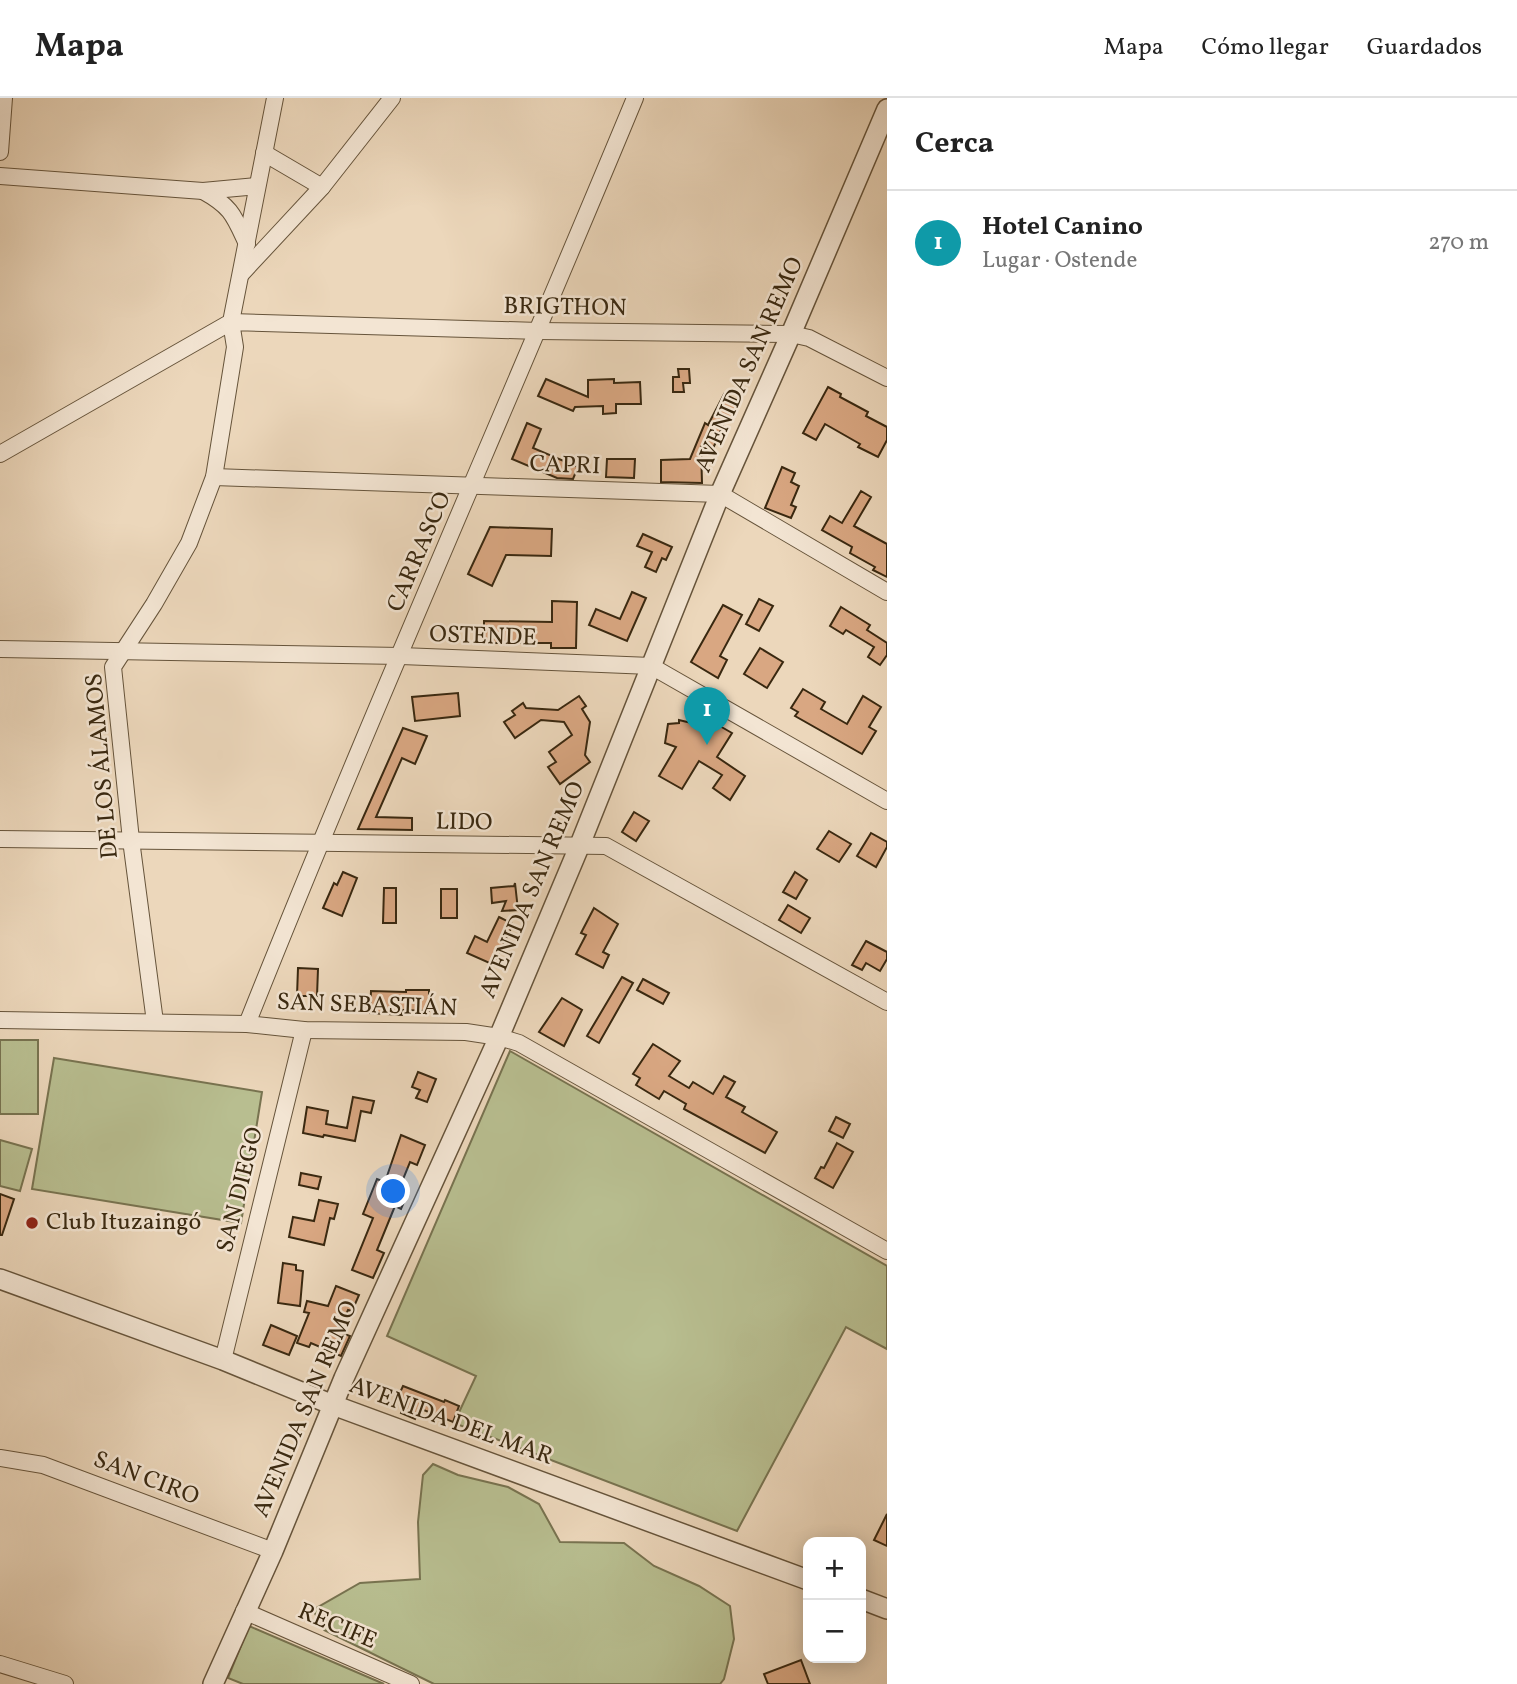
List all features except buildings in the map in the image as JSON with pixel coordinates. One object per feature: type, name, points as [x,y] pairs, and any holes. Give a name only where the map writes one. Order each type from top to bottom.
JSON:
[{"type":"street","points":[[0,152],[4,98]]},
{"type":"street","name":"DE LOS ÁLAMOS","points":[[155,1023],[131,840],[113,667],[189,543],[214,477],[235,347],[231,321],[275,98]]},
{"type":"street","points":[[241,275],[322,187],[392,98]]},
{"type":"street","name":"CARRASCO","points":[[247,1024],[319,844],[539,331],[635,98]]},
{"type":"street","name":"AVENIDA SAN REMO","points":[[213,1684],[273,1551],[333,1405],[499,1037],[579,847],[720,494],[792,334],[887,109]]},
{"type":"street","points":[[264,153],[322,187]]},
{"type":"street","points":[[0,176],[203,191],[257,186]]},
{"type":"street","points":[[203,191],[223,202],[247,245]]},
{"type":"street","points":[[0,454],[231,321]]},
{"type":"street","name":"BRIGTHON","points":[[231,321],[539,331],[792,334],[810,338],[887,378]]},
{"type":"street","name":"CAPRI","points":[[214,477],[720,494],[887,592]]},
{"type":"street","name":"OSTENDE","points":[[0,649],[401,656],[651,666],[887,801]]},
{"type":"street","name":"LIDO","points":[[0,839],[606,846],[887,1002]]},
{"type":"street","name":"SAN SEBASTIÁN","points":[[0,1020],[247,1024],[304,1030],[466,1031],[499,1037],[519,1043],[887,1251]]},
{"type":"street","name":"SAN DIEGO","points":[[223,1360],[304,1030]]},
{"type":"street","name":"AVENIDA DEL MAR","points":[[0,1279],[803,1578]]},
{"type":"street","name":"SAN CIRO","points":[[0,1458],[43,1465],[273,1551]]},
{"type":"street","points":[[864,1600],[887,1609]]},
{"type":"street","name":"RECIFE","points":[[244,1611],[411,1684]]},
{"type":"street","points":[[0,1664],[65,1684]]},
{"type":"green space","points":[[0,1040],[38,1040],[38,1114],[0,1114]]},
{"type":"green space","points":[[510,1051],[887,1266],[887,1349],[846,1327],[737,1531],[454,1423],[476,1376],[387,1336]]},
{"type":"green space","points":[[54,1058],[262,1092],[241,1223],[32,1189]]},
{"type":"green space","points":[[0,1140],[32,1149],[20,1191],[0,1186]]},
{"type":"green space","points":[[433,1464],[458,1475],[508,1487],[539,1504],[560,1542],[624,1543],[654,1566],[699,1586],[730,1606],[734,1639],[724,1679],[720,1684],[434,1684],[324,1630],[313,1610],[360,1583],[420,1579],[418,1522],[423,1475]]},
{"type":"green space","points":[[249,1626],[384,1684],[243,1684],[228,1678]]},
{"type":"place","name":"Hotel Canino","points":[[707,745]]},
{"type":"place","name":"Club Ituzaingó","points":[[32,1223]]}]
